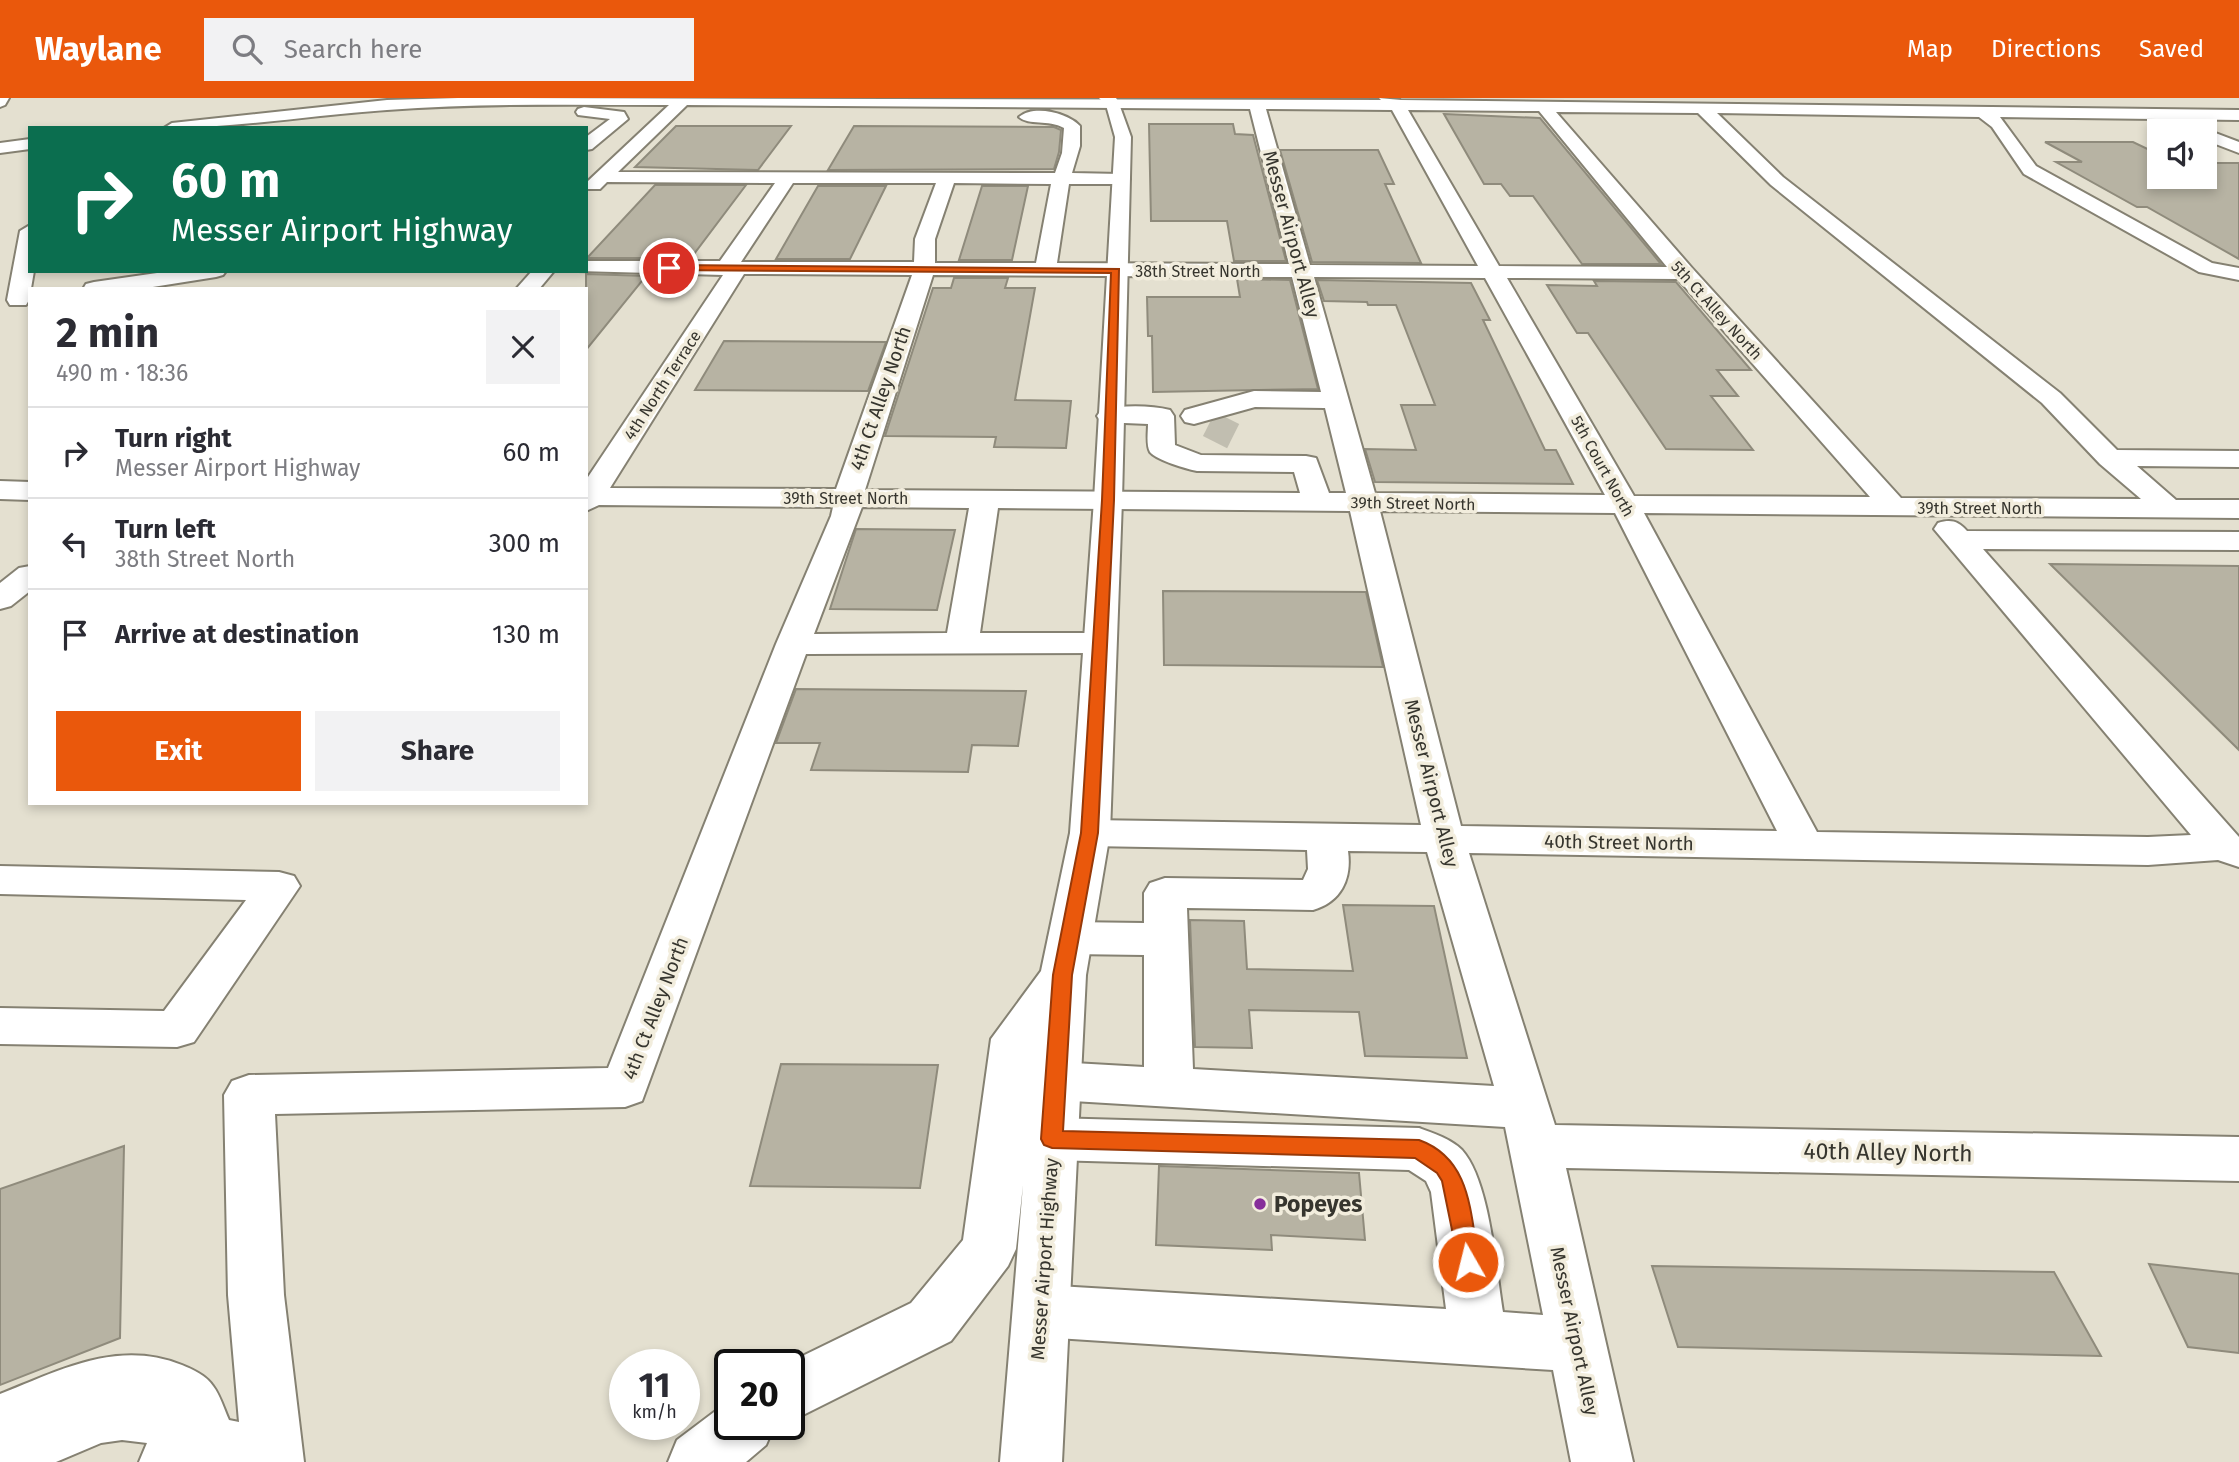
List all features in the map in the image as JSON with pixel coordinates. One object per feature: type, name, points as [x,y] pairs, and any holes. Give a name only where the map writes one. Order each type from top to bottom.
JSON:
[{"type":"street","points":[[261,104],[318,98]]},
{"type":"street","points":[[1832,98],[1848,111]]},
{"type":"street","points":[[189,126],[347,103],[384,113],[455,106],[684,100],[802,100],[853,107],[936,108],[988,103],[1110,101],[1257,105],[1392,102],[1548,107],[1588,103],[1848,111],[2042,102],[2035,98]]},
{"type":"street","points":[[2198,98],[2235,116]]},
{"type":"street","points":[[588,191],[684,100]]},
{"type":"street","points":[[719,115],[734,100]]},
{"type":"street","points":[[802,100],[792,113],[825,114],[822,119]]},
{"type":"street","name":"Messer Airport Highway","points":[[1031,1462],[1066,957],[1090,833],[1108,500],[1123,137],[1110,101]]},
{"type":"street","name":"5th Court North","points":[[1392,102],[1494,272],[1626,506],[1804,845]]},
{"type":"street","points":[[988,103],[984,113],[988,115],[1056,117],[1072,125],[1068,165],[1061,178],[1045,270]]},
{"type":"street","points":[[1983,104],[2006,113],[2235,116]]},
{"type":"street","points":[[1983,104],[2030,170],[2206,268],[2239,274]]},
{"type":"street","name":"Messer Airport Alley","points":[[1257,105],[1304,271],[1363,502],[1444,839],[1530,1127],[1602,1462]]},
{"type":"street","points":[[1712,105],[1777,181],[2051,398],[2110,458],[2175,508],[2231,541]]},
{"type":"street","points":[[534,106],[618,115],[620,119],[588,143]]},
{"type":"street","name":"5th Ct Alley North","points":[[1548,107],[1546,110],[1684,273],[1895,508]]},
{"type":"street","points":[[2165,115],[2174,119]]},
{"type":"street","points":[[2217,139],[2239,149]]},
{"type":"street","points":[[0,148],[28,144]]},
{"type":"street","points":[[588,168],[607,173],[787,178],[1121,179]]},
{"type":"street","name":"4th North Terrace","points":[[588,498],[787,178]]},
{"type":"street","name":"4th Ct Alley North","points":[[273,1461],[256,1295],[249,1095],[625,1087],[793,644],[846,516],[852,480],[924,270],[925,239],[947,178]]},
{"type":"street","points":[[16,300],[23,231]]},
{"type":"street","name":"38th Street North","points":[[588,267],[1684,273]]},
{"type":"street","points":[[106,287],[189,273]]},
{"type":"street","points":[[529,287],[542,273]]},
{"type":"street","points":[[1110,416],[1161,416],[1198,424],[1254,398],[1336,400]]},
{"type":"street","points":[[1161,416],[1162,449],[1197,463],[1239,451],[1306,464],[1317,502]]},
{"type":"street","points":[[2110,458],[2239,459]]},
{"type":"street","points":[[1197,463],[1201,500]]},
{"type":"street","points":[[0,490],[28,491]]},
{"type":"street","name":"39th Street North","points":[[588,498],[2239,509]]},
{"type":"street","points":[[962,644],[985,499]]},
{"type":"street","points":[[1930,508],[2231,850]]},
{"type":"street","points":[[1958,540],[2231,541]]},
{"type":"street","points":[[0,599],[28,577]]},
{"type":"street","points":[[793,644],[1099,643]]},
{"type":"street","name":"40th Street North","points":[[1090,833],[2231,850]]},
{"type":"street","points":[[1169,1088],[1165,893],[1313,895],[1326,886],[1329,873],[1325,837]]},
{"type":"street","points":[[0,880],[279,886],[177,1029],[0,1026]]},
{"type":"street","points":[[805,1385],[931,1322],[989,1249],[1015,1038],[1066,957],[1165,939]]},
{"type":"street","name":"40th Alley North","points":[[1056,1082],[1169,1088],[1530,1127],[2239,1159]]},
{"type":"street","points":[[1052,1139],[1419,1149],[1444,1166],[1457,1192],[1479,1338]]},
{"type":"street","points":[[1041,1311],[1578,1344]]},
{"type":"street","points":[[0,1424],[90,1388],[117,1383],[143,1383],[171,1389],[191,1404],[191,1443]]},
{"type":"street","points":[[0,1454],[101,1415],[122,1411],[191,1443],[273,1461]]},
{"type":"street","points":[[699,1462],[726,1440]]},
{"type":"building","points":[[1444,114],[1540,118],[1661,264],[1582,264],[1533,196],[1510,196],[1501,184],[1484,184]]},
{"type":"building","points":[[1149,124],[1233,124],[1235,134],[1253,135],[1286,261],[1234,261],[1227,221],[1151,221]]},
{"type":"building","points":[[676,126],[791,126],[758,170],[635,167]]},
{"type":"building","points":[[854,126],[1054,127],[1061,130],[1054,169],[828,170]]},
{"type":"building","points":[[2045,142],[2133,142],[2147,149],[2147,189],[2217,189],[2217,163],[2239,163],[2239,259],[2147,207],[2137,207],[2056,162],[2082,162]]},
{"type":"building","points":[[1280,150],[1378,150],[1394,184],[1385,184],[1421,263],[1312,262]]},
{"type":"building","points":[[655,185],[746,185],[691,258],[588,257]]},
{"type":"building","points":[[818,186],[886,186],[850,259],[776,259]]},
{"type":"building","points":[[982,186],[1028,186],[1012,260],[959,260]]},
{"type":"building","points":[[586,274],[646,276],[588,348]]},
{"type":"building","points":[[954,278],[1008,278],[1005,288],[1035,288],[1015,400],[1071,401],[1066,448],[994,447],[996,437],[885,436],[933,288],[951,288]]},
{"type":"building","points":[[1237,279],[1290,280],[1318,389],[1153,392],[1152,336],[1148,336],[1147,297],[1240,297]]},
{"type":"building","points":[[1317,280],[1471,283],[1490,320],[1483,320],[1545,450],[1556,450],[1573,484],[1375,482],[1365,449],[1416,450],[1401,405],[1435,405],[1396,305],[1324,301]]},
{"type":"building","points":[[1594,281],[1676,282],[1751,370],[1717,370],[1738,396],[1711,396],[1753,450],[1666,449],[1588,333],[1577,333],[1547,285],[1597,286]]},
{"type":"building","points":[[724,341],[886,342],[868,391],[695,390]]},
{"type":"building","points":[[856,529],[955,530],[937,610],[830,609]]},
{"type":"building","points":[[2050,564],[2239,566],[2239,750]]},
{"type":"building","points":[[1163,591],[1366,592],[1383,667],[1164,665]]},
{"type":"building","points":[[796,689],[1026,691],[1018,746],[972,745],[968,772],[811,770],[820,743],[776,743]]},
{"type":"building","points":[[1343,905],[1434,906],[1467,1058],[1365,1056],[1359,1012],[1249,1010],[1252,1048],[1195,1047],[1190,920],[1244,921],[1247,969],[1353,971]]},
{"type":"building","points":[[781,1064],[938,1065],[920,1188],[750,1186]]},
{"type":"building","points":[[124,1146],[120,1338],[0,1385],[0,1189]]},
{"type":"building","name":"Popeyes","points":[[1159,1166],[1359,1173],[1365,1240],[1271,1235],[1272,1250],[1156,1245]]},
{"type":"building","points":[[2149,1264],[2239,1274],[2239,1353],[2188,1347]]},
{"type":"building","points":[[1652,1266],[2054,1272],[2101,1356],[1678,1347]]},
{"type":"tunnel","points":[[1209,424],[1243,441]]},
{"type":"place","name":"Popeyes","points":[[1260,1204]]},
{"type":"route","points":[[669,268],[1116,271],[1108,500],[1090,833],[1063,975],[1052,1139],[1419,1149],[1444,1166],[1452,1178],[1457,1192],[1468,1262]]}]
